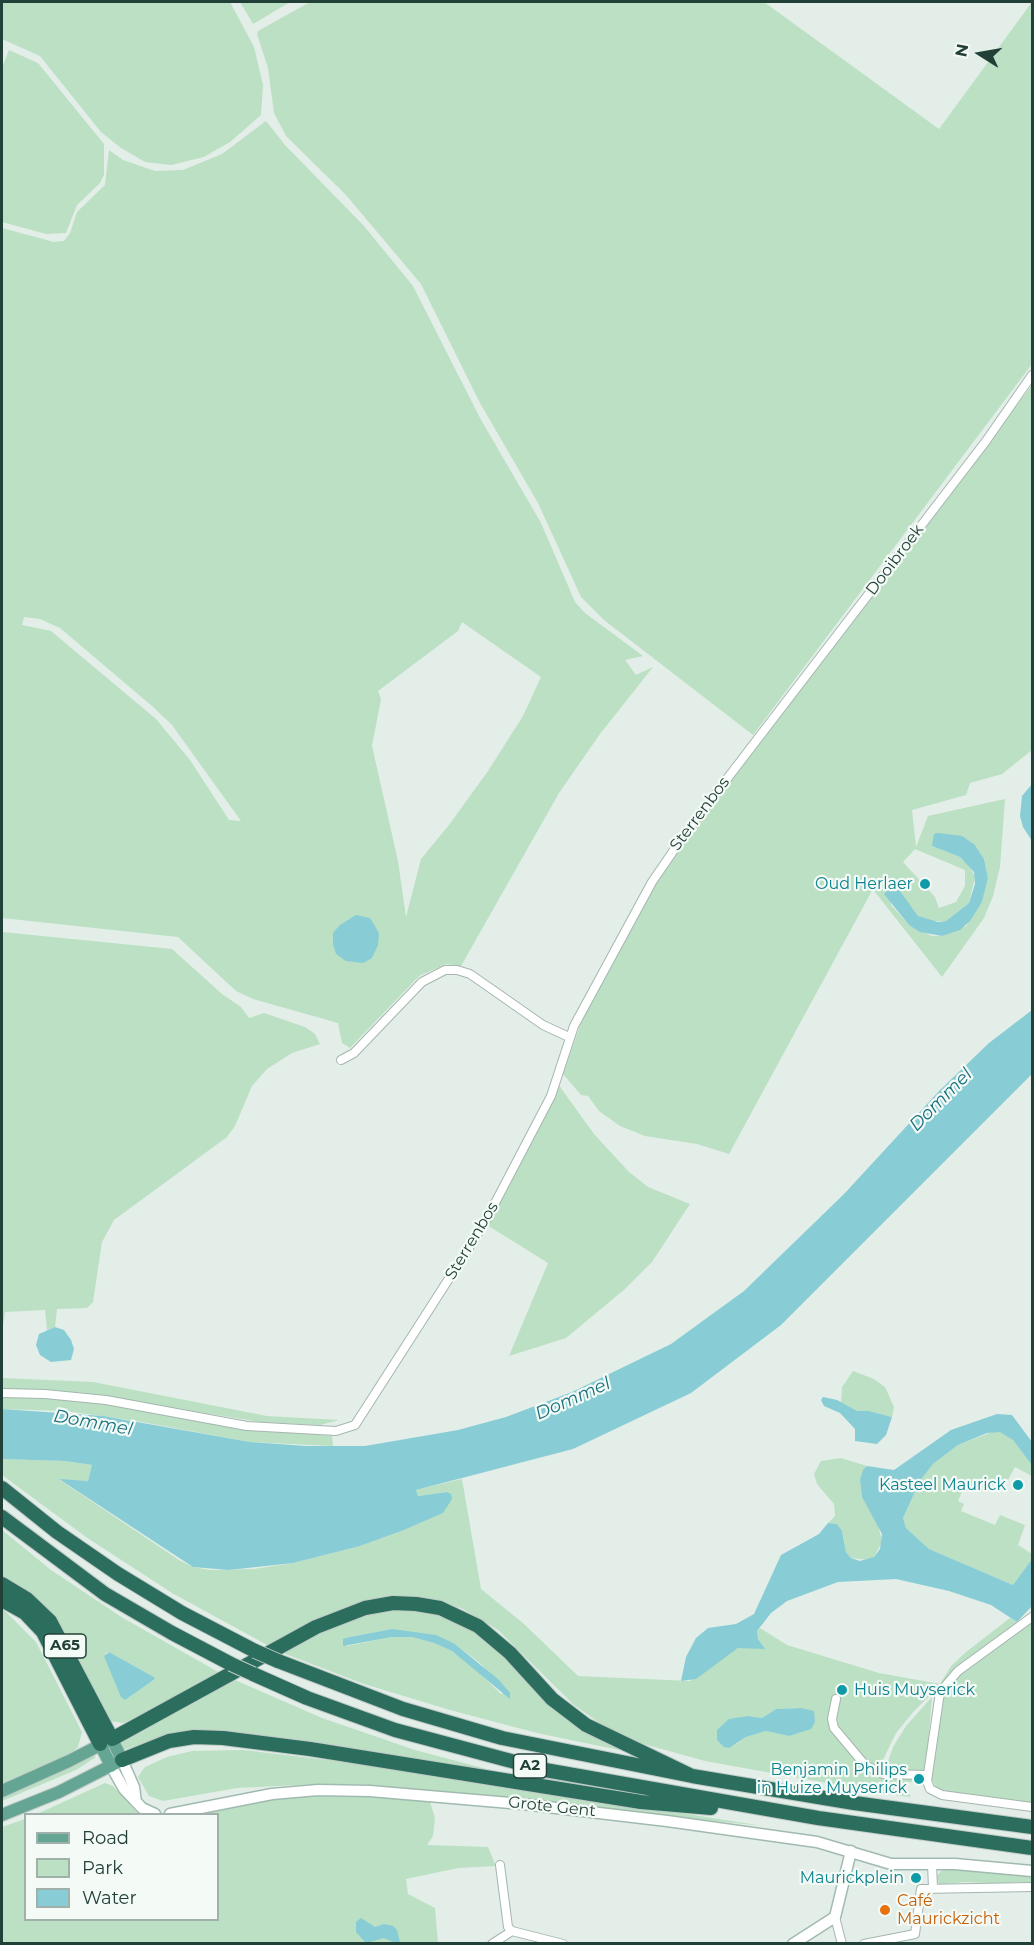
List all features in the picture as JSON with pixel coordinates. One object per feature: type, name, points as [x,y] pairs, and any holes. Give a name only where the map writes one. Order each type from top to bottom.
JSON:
[{"type":"highway","name":"A2","points":[[2,1488],[57,1532],[118,1574],[182,1613],[278,1661],[350,1690],[448,1723],[543,1747],[692,1776],[854,1803],[1032,1827]]},
{"type":"highway","name":"A2","points":[[2,1517],[105,1594],[172,1633],[231,1664],[352,1716],[496,1759],[601,1781],[818,1818],[1032,1848]]},
{"type":"highway","name":"A65","points":[[2,1584],[27,1599],[50,1621],[106,1741]]},
{"type":"highway","name":"A65","points":[[2,1599],[25,1613],[42,1632],[106,1741]]},
{"type":"highway","name":"A2","points":[[106,1741],[316,1627],[365,1608],[416,1604],[440,1608],[478,1626],[510,1653],[552,1699],[586,1725],[692,1776]]},
{"type":"highway","name":"A2","points":[[117,1763],[155,1746],[180,1739],[231,1738],[642,1802],[818,1818]]},
{"type":"main road","points":[[2,1791],[34,1778],[106,1741],[117,1763],[59,1792],[2,1815]]},
{"type":"street","name":"Dooibroek","points":[[755,742],[1032,375]]},
{"type":"street","name":"Sterrenbos","points":[[2,1393],[106,1400],[247,1426],[336,1431],[355,1425],[484,1224],[551,1096],[569,1037],[652,882],[755,742]]},
{"type":"street","points":[[341,1060],[354,1053],[422,982],[446,970],[457,970],[470,974],[543,1025],[569,1037]]},
{"type":"street","points":[[1032,1617],[958,1671],[940,1692],[927,1778],[930,1789],[942,1795],[1032,1807]]},
{"type":"street","points":[[836,1700],[832,1719],[834,1728],[865,1765],[883,1774],[927,1778]]},
{"type":"street","points":[[117,1763],[134,1787],[136,1802],[151,1813]]},
{"type":"street","name":"Grote Gent","points":[[180,1813],[272,1794],[318,1790],[370,1791],[522,1804],[668,1821],[817,1842],[891,1863],[955,1864],[1032,1871]]},
{"type":"street","points":[[842,1944],[835,1917],[851,1851]]},
{"type":"street","points":[[932,1864],[933,1888]]},
{"type":"street","points":[[500,1865],[506,1922],[512,1931],[563,1944]]},
{"type":"street","points":[[864,1944],[915,1934],[921,1889],[1032,1887]]},
{"type":"street","points":[[793,1944],[835,1917]]},
{"type":"street","points":[[492,1944],[512,1931]]},
{"type":"green space","points":[[2,2],[230,2],[254,47],[263,85],[261,115],[230,142],[204,157],[171,165],[145,162],[121,148],[101,132],[40,56],[2,39]]},
{"type":"green space","points":[[240,2],[290,2],[253,24]]},
{"type":"green space","points":[[310,2],[764,2],[939,129],[1032,2],[1032,364],[753,735],[604,620],[581,597],[538,503],[480,403],[421,284],[346,195],[286,136],[274,113],[268,68],[257,34],[258,31]]},
{"type":"green space","points":[[9,50],[38,63],[104,144],[104,175],[100,183],[77,205],[66,233],[46,234],[2,222],[2,68]]},
{"type":"green space","points":[[266,121],[285,145],[364,226],[413,286],[480,418],[541,523],[575,602],[585,613],[643,656],[625,660],[636,675],[653,667],[600,734],[559,793],[461,966],[446,964],[419,976],[350,1048],[342,1043],[338,1023],[253,999],[236,991],[178,937],[2,918],[2,228],[54,242],[64,241],[70,233],[77,212],[105,185],[109,150],[123,160],[155,171],[183,170],[222,154]],"holes":[[[24,617],[40,619],[60,628],[152,706],[172,725],[241,821],[229,820],[190,760],[156,719],[51,631],[22,625]],[[462,622],[541,677],[523,716],[488,771],[421,859],[406,917],[398,861],[372,746],[381,699],[378,691],[458,631]]]},
{"type":"green space","points":[[1032,385],[1032,750],[1002,774],[970,783],[966,795],[912,810],[916,847],[928,816],[1005,799],[1000,867],[993,896],[984,918],[942,977],[875,892],[874,887],[729,1154],[697,1144],[645,1136],[620,1126],[599,1111],[588,1096],[581,1095],[563,1074],[587,1006],[664,867]],"holes":[[[975,845],[984,859],[988,878],[982,902],[966,926],[942,936],[932,936],[909,925],[891,905],[893,884],[918,916],[930,921],[946,921],[969,903],[975,877],[970,867],[960,857],[932,846]],[[915,849],[965,870],[965,886],[956,902],[939,908],[935,897],[903,862]]]},
{"type":"green space","points":[[2,932],[172,949],[222,994],[241,1007],[249,1018],[264,1013],[305,1027],[315,1034],[320,1044],[292,1053],[267,1069],[252,1086],[235,1126],[227,1137],[114,1220],[102,1242],[93,1302],[87,1308],[57,1309],[55,1327],[47,1330],[45,1310],[5,1312],[2,1333]]},
{"type":"green space","points":[[558,1084],[594,1134],[629,1172],[648,1187],[690,1204],[652,1262],[625,1289],[566,1338],[509,1356],[548,1263],[487,1225]]},
{"type":"green space","points":[[853,1371],[874,1379],[885,1387],[894,1407],[892,1417],[869,1411],[857,1411],[841,1403],[842,1387]]},
{"type":"green space","points":[[2,1378],[93,1382],[267,1416],[339,1420],[320,1425],[260,1422],[83,1393],[9,1390],[2,1388]]},
{"type":"green space","points":[[2,1397],[79,1400],[246,1429],[332,1436],[333,1446],[250,1442],[66,1411],[2,1409]]},
{"type":"green space","points":[[995,1431],[1005,1433],[1013,1440],[1032,1464],[1032,1476],[1015,1467],[1003,1489],[986,1483],[981,1493],[979,1489],[965,1484],[958,1501],[964,1504],[961,1511],[995,1525],[1000,1515],[1025,1525],[1018,1545],[1032,1554],[1032,1559],[1013,1585],[929,1549],[906,1528],[903,1518],[920,1481],[933,1464],[958,1445]]},
{"type":"green space","points":[[841,1458],[867,1466],[860,1480],[862,1497],[878,1524],[882,1542],[874,1557],[868,1560],[851,1558],[846,1552],[843,1535],[837,1524],[828,1523],[835,1516],[834,1504],[817,1484],[814,1474],[821,1461]]},
{"type":"green space","points":[[2,1459],[65,1461],[92,1465],[88,1481],[60,1480],[179,1560],[193,1567],[210,1570],[254,1569],[293,1563],[360,1546],[443,1513],[447,1492],[418,1496],[416,1490],[462,1479],[481,1589],[524,1624],[578,1676],[690,1681],[738,1648],[764,1648],[758,1639],[757,1631],[760,1628],[787,1645],[879,1673],[940,1684],[951,1666],[966,1652],[1010,1618],[1017,1622],[958,1668],[914,1711],[896,1733],[880,1766],[866,1768],[915,1776],[916,1781],[895,1785],[894,1788],[896,1792],[910,1794],[910,1797],[888,1794],[705,1761],[633,1741],[607,1728],[574,1705],[498,1630],[463,1609],[439,1600],[392,1596],[363,1601],[331,1613],[269,1646],[172,1593],[86,1537],[2,1475]],"holes":[[[801,1708],[790,1736],[766,1731],[746,1737],[735,1745],[748,1716],[762,1718],[776,1709]]]},
{"type":"green space","points":[[2,1530],[51,1570],[123,1618],[220,1673],[140,1716],[123,1723],[110,1721],[2,1581]],"holes":[[[109,1652],[155,1679],[125,1700],[105,1653]]]},
{"type":"green space","points":[[2,1608],[36,1642],[82,1732],[78,1747],[72,1752],[2,1785]]},
{"type":"green space","points":[[416,1608],[458,1619],[629,1752],[537,1733],[450,1710],[364,1684],[283,1653],[319,1632],[378,1610]],"holes":[[[392,1629],[455,1644],[480,1663],[507,1692],[501,1694],[473,1667],[452,1651],[434,1643],[412,1637],[392,1637],[347,1646],[350,1637]]]},
{"type":"green space","points":[[1032,1620],[1032,1803],[942,1792],[931,1778],[937,1715],[944,1693],[967,1667]]},
{"type":"green space","points":[[235,1680],[322,1718],[415,1750],[509,1775],[327,1747],[156,1739],[123,1750],[122,1742]]},
{"type":"green space","points":[[932,1697],[926,1767],[923,1771],[889,1771],[886,1767],[893,1747],[906,1726]]},
{"type":"green space","points":[[243,1750],[395,1768],[763,1826],[371,1785],[319,1784],[237,1788],[163,1801],[149,1796],[138,1777],[145,1767],[167,1757],[192,1751]]},
{"type":"green space","points":[[91,1754],[96,1757],[76,1770],[2,1801],[2,1797]]},
{"type":"green space","points":[[105,1783],[113,1786],[137,1813],[39,1813]]},
{"type":"green space","points":[[300,1795],[370,1796],[430,1802],[435,1818],[433,1836],[427,1845],[488,1847],[496,1866],[458,1868],[406,1879],[408,1894],[435,1908],[438,1943],[2,1944],[2,1827],[24,1819],[24,1921],[219,1921],[219,1813],[189,1813],[210,1807]]},
{"type":"green space","points":[[943,1869],[1032,1875],[1032,1882],[1014,1882],[1013,1884],[963,1882],[940,1885],[935,1878]]},
{"type":"water","points":[[1032,784],[1032,841],[1023,827],[1020,816],[1022,796]]},
{"type":"water","points":[[934,834],[962,836],[975,845],[984,859],[988,878],[982,902],[970,921],[960,930],[942,936],[920,932],[909,925],[884,894],[894,883],[918,916],[938,922],[946,921],[969,903],[975,884],[974,872],[960,857],[932,846]]},
{"type":"water","points":[[356,915],[370,918],[379,933],[378,945],[372,958],[363,963],[346,961],[336,954],[333,944],[333,933],[340,925]]},
{"type":"water","name":"Dommel","points":[[1032,1010],[1032,1074],[781,1325],[691,1393],[573,1449],[416,1490],[418,1496],[447,1492],[451,1494],[452,1499],[443,1513],[360,1546],[293,1563],[229,1570],[193,1567],[59,1479],[88,1481],[92,1465],[65,1461],[2,1459],[2,1409],[103,1416],[250,1442],[306,1446],[365,1446],[458,1430],[506,1417],[572,1392],[671,1344],[744,1291],[844,1194],[940,1090],[989,1043]]},
{"type":"water","points":[[55,1327],[64,1330],[71,1340],[74,1349],[71,1360],[51,1362],[40,1355],[36,1345],[39,1334]]},
{"type":"water","points":[[823,1397],[837,1400],[857,1411],[869,1411],[892,1417],[886,1435],[877,1444],[855,1441],[855,1429],[840,1413],[824,1406],[821,1400]]},
{"type":"water","points":[[997,1414],[1012,1415],[1032,1442],[1032,1465],[1013,1440],[1000,1432],[987,1433],[958,1445],[933,1464],[920,1481],[903,1518],[906,1528],[929,1549],[1013,1585],[1032,1559],[1032,1606],[1017,1622],[991,1605],[949,1591],[896,1579],[838,1582],[787,1601],[771,1613],[757,1631],[758,1639],[765,1649],[738,1648],[696,1679],[681,1681],[686,1657],[696,1638],[708,1628],[736,1624],[754,1614],[781,1555],[819,1534],[828,1523],[837,1524],[842,1531],[846,1552],[851,1558],[860,1561],[874,1557],[880,1549],[882,1534],[862,1497],[860,1480],[867,1466],[894,1470],[951,1430]]},
{"type":"water","points":[[392,1629],[436,1635],[455,1644],[499,1680],[510,1693],[510,1699],[452,1651],[434,1643],[412,1637],[392,1637],[343,1646],[343,1639]]},
{"type":"water","points":[[109,1652],[155,1679],[125,1700],[121,1697],[104,1656]]},
{"type":"water","points":[[801,1708],[814,1711],[815,1722],[811,1729],[789,1736],[766,1731],[746,1737],[729,1748],[724,1747],[717,1740],[717,1730],[729,1719],[748,1716],[762,1718],[776,1709]]},
{"type":"water","points":[[361,1918],[375,1927],[384,1924],[393,1926],[397,1930],[400,1942],[395,1943],[384,1938],[366,1943],[356,1932],[356,1922]]},
{"type":"place","name":"Oud Herlaer","points":[[925,884]]},
{"type":"place","name":"Kasteel Maurick","points":[[1018,1485]]},
{"type":"place","name":"Huis Muyserick","points":[[842,1690]]},
{"type":"place","name":"Benjamin Philips in Huize Muyserick","points":[[919,1779]]},
{"type":"place","name":"Maurickplein","points":[[916,1878]]},
{"type":"place","name":"Café Maurickzicht","points":[[885,1910]]}]
